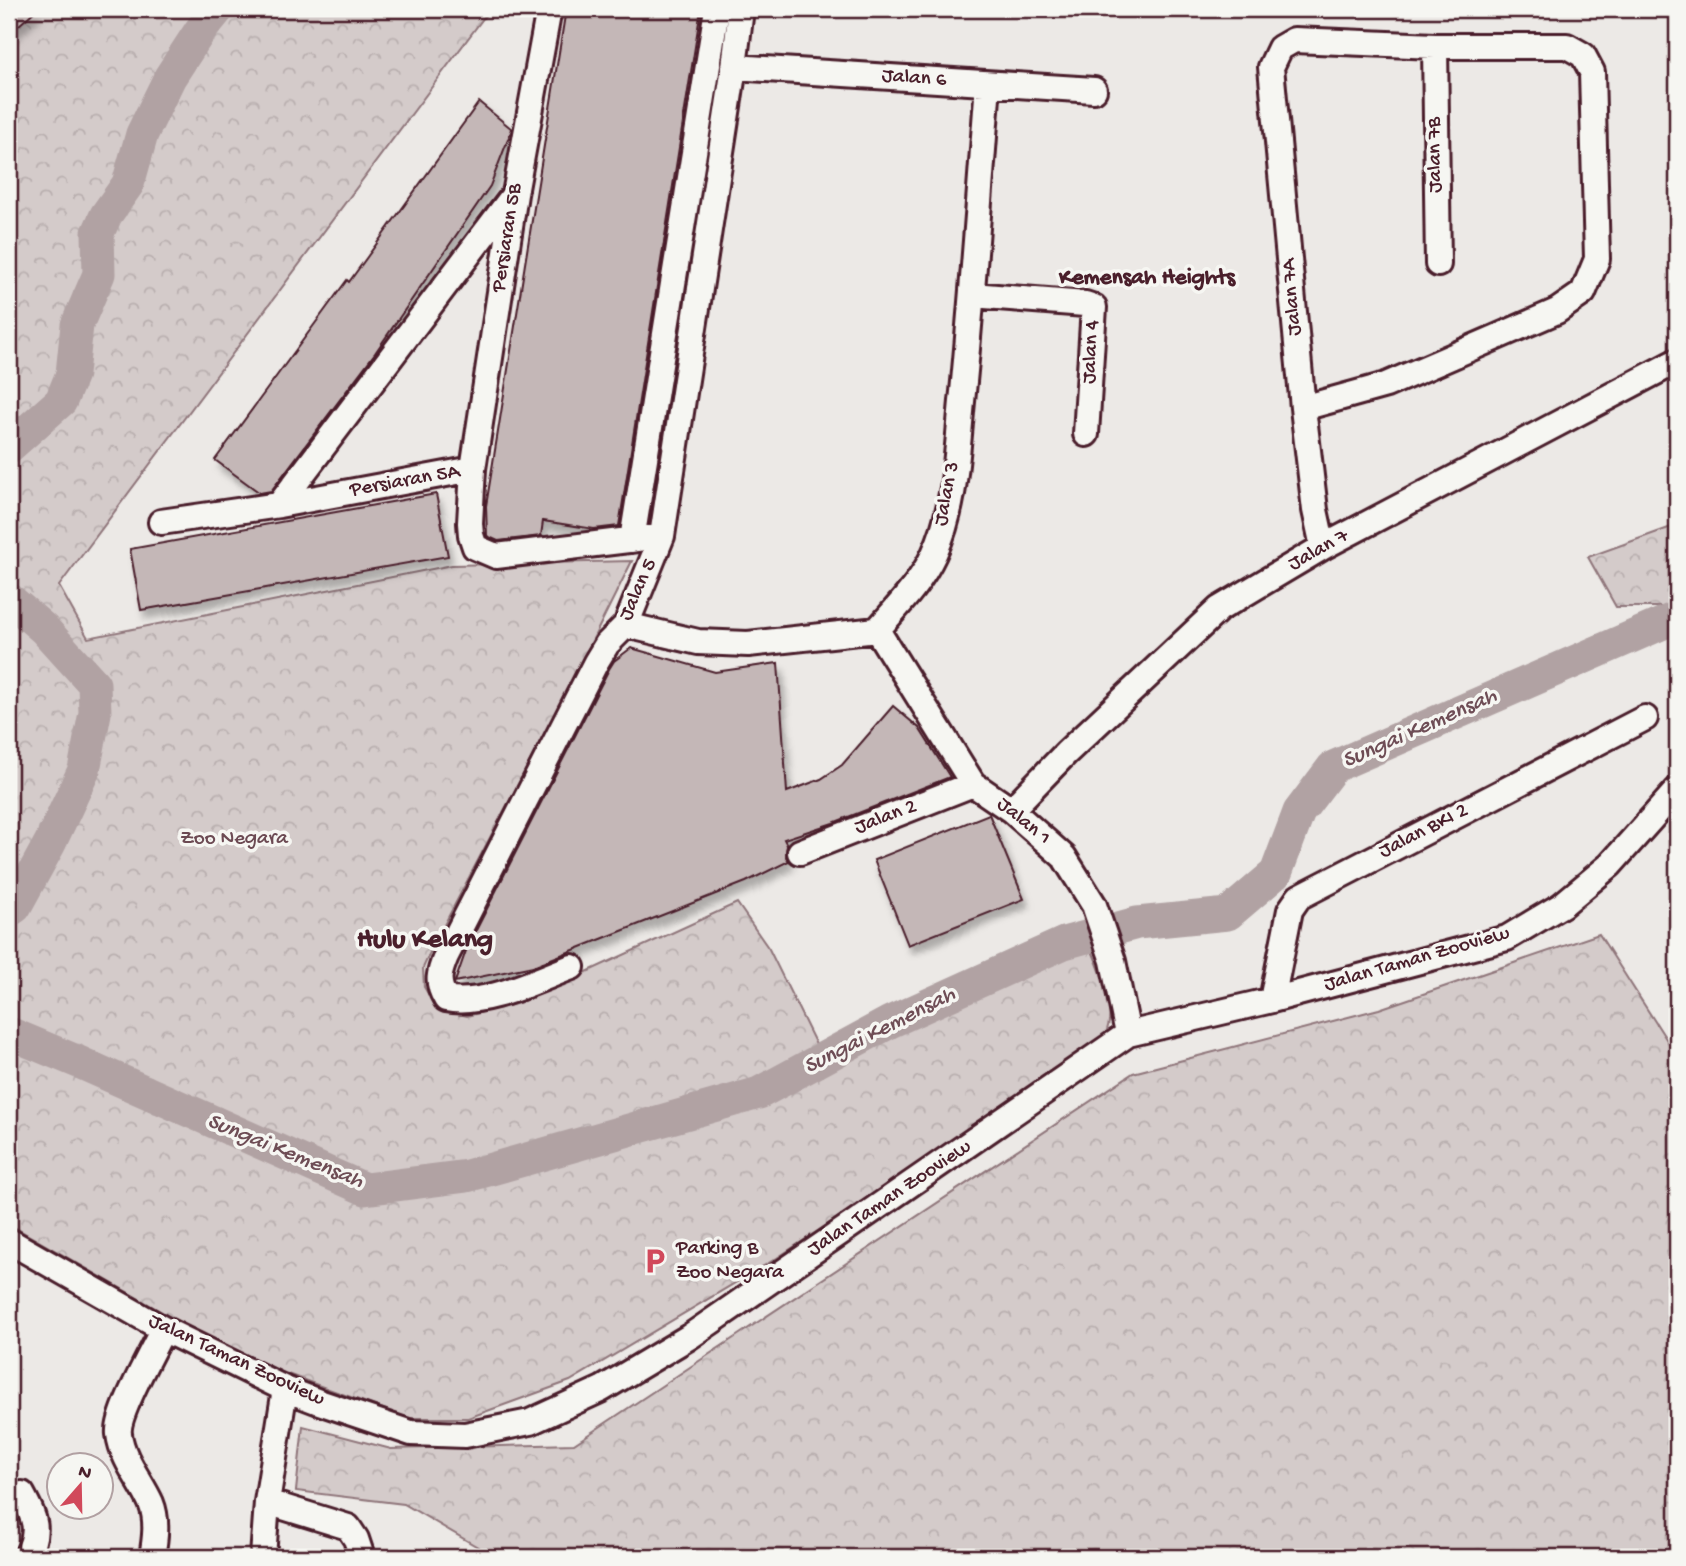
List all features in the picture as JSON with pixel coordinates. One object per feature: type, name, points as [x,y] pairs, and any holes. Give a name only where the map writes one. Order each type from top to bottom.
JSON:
[{"type":"street","name":"Persiaran 5B","points":[[472,469],[515,194],[549,9]]},
{"type":"street","name":"Jalan 5","points":[[632,540],[717,9]]},
{"type":"street","name":"Jalan 5","points":[[572,967],[486,997],[458,1001],[446,999],[439,988],[440,971],[446,956],[596,662],[607,645],[626,625],[662,536],[741,9]]},
{"type":"street","name":"Jalan 7A","points":[[1324,547],[1315,510],[1303,408],[1271,67],[1280,48],[1294,40],[1435,46]]},
{"type":"street","points":[[1303,408],[1386,385],[1557,311],[1583,293],[1597,259],[1592,72],[1583,55],[1567,46],[1435,46]]},
{"type":"street","name":"Jalan 7B","points":[[1435,46],[1438,264]]},
{"type":"street","name":"Jalan 6","points":[[734,68],[1094,90]]},
{"type":"street","name":"Jalan 3","points":[[877,630],[920,581],[935,552],[946,517],[955,471],[988,84]]},
{"type":"street","points":[[279,505],[515,194]]},
{"type":"street","name":"Jalan 4","points":[[972,295],[1085,304],[1094,307],[1086,434]]},
{"type":"street","name":"Jalan 7","points":[[1011,810],[1066,753],[1219,609],[1324,547],[1677,361]]},
{"type":"street","name":"Persiaran 5A","points":[[161,522],[279,505],[472,469],[471,535],[475,547],[485,553],[496,556],[662,536]]},
{"type":"street","points":[[626,625],[698,642],[748,644],[877,630]]},
{"type":"street","name":"Jalan 1","points":[[877,630],[972,784],[1011,810],[1065,857],[1094,905],[1113,961],[1128,1034]]},
{"type":"street","name":"Jalan BKI 2","points":[[1272,1000],[1290,911],[1299,897],[1645,718]]},
{"type":"street","name":"Jalan 2","points":[[800,852],[972,784]]},
{"type":"street","name":"Jalan Taman Zooview","points":[[9,1241],[163,1329],[285,1389],[411,1433],[465,1435],[530,1422],[602,1389],[689,1337],[1128,1034],[1272,1000],[1507,937],[1562,905],[1610,865],[1674,803]]},
{"type":"street","points":[[152,1557],[156,1533],[152,1506],[126,1456],[118,1432],[124,1410],[163,1329]]},
{"type":"street","points":[[263,1557],[267,1502],[285,1389]]},
{"type":"street","points":[[22,1493],[35,1518],[34,1543],[26,1557]]},
{"type":"street","points":[[267,1502],[348,1527],[356,1539],[362,1557]]},
{"type":"green space","name":"Zoo Negara","points":[[9,9],[490,9],[59,586],[88,638],[452,565],[632,561],[423,968],[424,987],[435,1005],[467,1016],[519,1003],[737,903],[769,949],[827,1067],[992,971],[1084,931],[1101,973],[1109,1004],[1106,1033],[1098,1046],[777,1258],[570,1381],[468,1418],[408,1418],[282,1372],[190,1328],[9,1224]]},
{"type":"green space","points":[[1677,525],[1677,616],[1665,607],[1616,607],[1588,557]]},
{"type":"green space","points":[[1599,934],[1677,1056],[1677,1557],[495,1557],[404,1504],[296,1491],[303,1426],[391,1449],[574,1444],[1133,1073],[1379,1009]]},
{"type":"building","points":[[9,9],[37,9],[9,34]]},
{"type":"building","points":[[566,9],[701,9],[619,526],[594,529],[543,521],[541,536],[498,541],[487,536],[486,506]]},
{"type":"building","points":[[479,102],[512,129],[490,186],[375,353],[271,491],[260,493],[215,460],[347,280],[349,282]]},
{"type":"building","points":[[436,494],[448,556],[141,610],[130,549]]},
{"type":"building","points":[[631,648],[715,672],[778,663],[787,792],[821,779],[842,765],[893,706],[919,728],[950,777],[833,823],[784,839],[789,861],[746,882],[533,966],[455,982],[467,948],[609,669],[614,661]]},
{"type":"building","points":[[989,814],[1024,899],[908,945],[874,860]]},
{"type":"waterway","points":[[9,447],[61,401],[72,374],[77,325],[99,274],[98,233],[106,215],[128,184],[142,134],[170,77],[218,9]]},
{"type":"waterway","points":[[9,599],[44,629],[94,684],[95,713],[84,770],[50,843],[15,907],[9,911]]},
{"type":"waterway","name":"Sungai Kemensah","points":[[9,1033],[365,1189],[467,1176],[759,1093],[890,1022],[1064,943],[1137,923],[1228,914],[1276,873],[1299,812],[1333,767],[1677,617]]},
{"type":"place","name":"Parking B Zoo Negara","points":[[655,1261]]},
{"type":"district","name":"Kemensah Heights","points":[[1147,278]]},
{"type":"district","name":"Hulu Kelang","points":[[425,940]]}]
